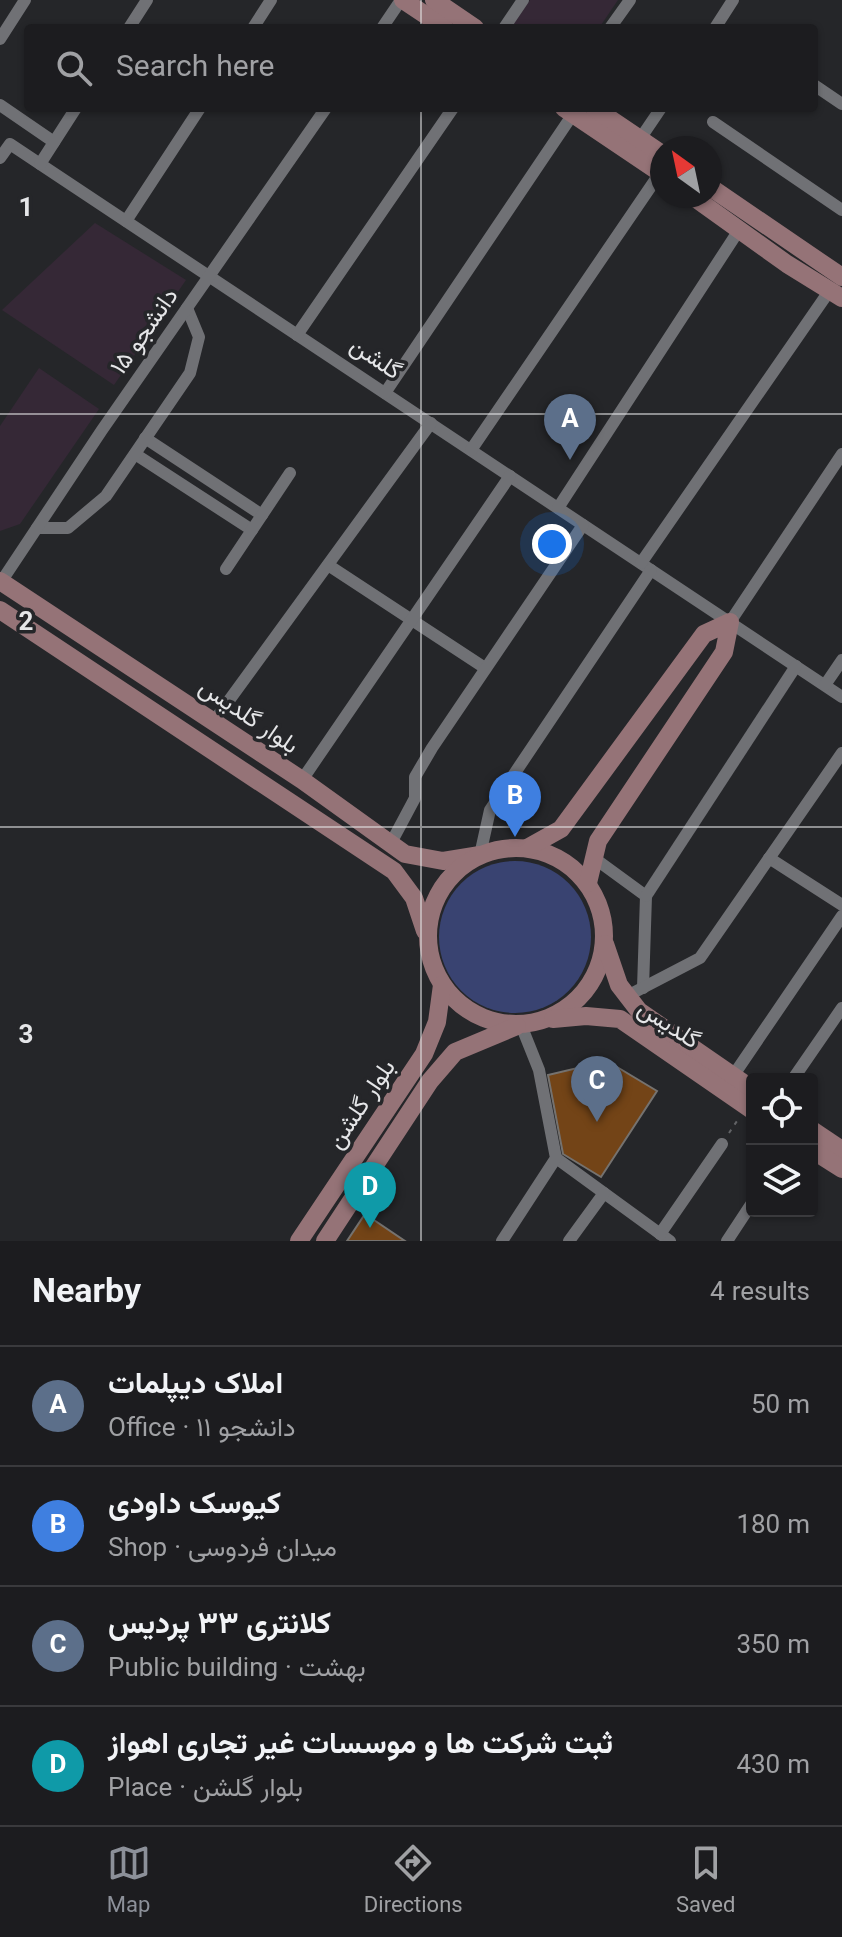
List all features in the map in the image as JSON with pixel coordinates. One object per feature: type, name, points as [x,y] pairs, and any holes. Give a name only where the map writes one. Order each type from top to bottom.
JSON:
[{"type":"main road","points":[[402,0],[439,24]]},
{"type":"main road","points":[[434,0],[469,24]]},
{"type":"main road","points":[[571,112],[636,146]]},
{"type":"main road","points":[[598,112],[650,158]]},
{"type":"main road","points":[[722,196],[838,288]]},
{"type":"main road","points":[[709,208],[739,230],[838,288]]},
{"type":"main road","name":"بلوار گلدیس","points":[[0,582],[302,780],[405,854],[443,861],[480,855]]},
{"type":"main road","name":"بلوار گلدیس","points":[[0,610],[394,871],[414,898],[427,936]]},
{"type":"main road","points":[[527,848],[561,829],[704,634],[730,622]]},
{"type":"main road","points":[[588,883],[598,841],[724,652],[730,622]]},
{"type":"main road","points":[[181,731],[197,710]]},
{"type":"main road","points":[[503,848],[527,848],[550,854],[571,866],[588,883],[604,921],[605,943],[599,967],[587,990],[569,1007],[546,1019],[521,1025],[498,1023],[476,1016],[457,1003],[442,985],[431,962],[427,936],[431,911],[441,888],[458,869],[480,855],[503,848]]},
{"type":"main road","name":"گلدیس","points":[[605,943],[619,985],[635,992],[639,1011],[733,1076],[746,1096]]},
{"type":"main road","name":"بلوار گلشن","points":[[299,1241],[424,1054],[437,1022],[442,985]]},
{"type":"main road","name":"گلدیس","points":[[546,1019],[586,1016],[620,1019],[746,1099]]},
{"type":"main road","name":"بلوار گلشن","points":[[325,1241],[430,1081],[455,1052],[521,1025]]},
{"type":"main road","points":[[818,1134],[842,1150]]},
{"type":"main road","points":[[818,1154],[842,1169]]},
{"type":"street","points":[[0,39],[25,0]]},
{"type":"street","points":[[132,24],[147,0]]},
{"type":"street","points":[[256,24],[271,0]]},
{"type":"street","points":[[385,24],[402,0]]},
{"type":"street","points":[[507,24],[523,0]]},
{"type":"street","points":[[613,24],[630,0]]},
{"type":"street","points":[[722,24],[733,0]]},
{"type":"street","points":[[818,88],[842,104]]},
{"type":"street","points":[[0,105],[54,142]]},
{"type":"street","points":[[40,164],[73,112]]},
{"type":"street","points":[[126,221],[197,112]]},
{"type":"street","name":"دانشجو ۱۵","points":[[0,582],[323,112]]},
{"type":"street","points":[[297,335],[450,112]]},
{"type":"street","points":[[385,393],[568,112]]},
{"type":"street","points":[[636,146],[658,112]]},
{"type":"street","points":[[713,122],[842,210]]},
{"type":"street","points":[[0,158],[25,123]]},
{"type":"street","name":"گلشن","points":[[10,144],[842,697]]},
{"type":"street","points":[[471,450],[650,183]]},
{"type":"street","points":[[558,508],[739,230]]},
{"type":"street","points":[[480,855],[490,810],[646,566],[838,288]]},
{"type":"street","points":[[37,528],[68,528],[106,496],[135,454],[190,373],[199,337],[187,308]]},
{"type":"street","points":[[214,721],[431,423]]},
{"type":"street","points":[[145,438],[262,515]]},
{"type":"street","points":[[135,454],[252,530]]},
{"type":"street","points":[[730,622],[842,454]]},
{"type":"street","points":[[226,569],[290,473]]},
{"type":"street","points":[[302,780],[510,476]]},
{"type":"street","points":[[391,843],[415,798],[415,777],[583,525]]},
{"type":"street","points":[[328,565],[485,668]]},
{"type":"street","points":[[825,685],[842,660]]},
{"type":"street","points":[[635,992],[646,896],[796,666]]},
{"type":"street","points":[[635,992],[700,958],[842,753]]},
{"type":"street","points":[[594,858],[646,896]]},
{"type":"street","points":[[769,858],[842,905]]},
{"type":"street","points":[[733,1076],[842,916]]},
{"type":"street","points":[[797,1073],[842,1008]]},
{"type":"street","points":[[521,1025],[539,1070],[556,1158],[665,1237],[722,1144]]},
{"type":"street","points":[[502,1241],[556,1158]]},
{"type":"street","points":[[569,1241],[604,1193]]},
{"type":"street","points":[[727,1241],[746,1212]]},
{"type":"path","points":[[722,1144],[746,1108]]},
{"type":"shaded area","points":[[530,0],[618,0],[602,24],[514,24]]},
{"type":"shaded area","points":[[95,223],[186,280],[114,385],[2,310]]},
{"type":"shaded area","points":[[39,368],[99,409],[20,524],[0,531],[0,426]]},
{"type":"shaded area","points":[[515,861],[544,867],[569,883],[585,908],[591,937],[585,966],[569,991],[544,1007],[515,1013],[486,1007],[461,991],[445,966],[439,937],[445,908],[461,883],[486,867]]},
{"type":"building","points":[[607,1061],[657,1091],[601,1177],[563,1154],[548,1075]]},
{"type":"building","points":[[365,1214],[405,1241],[347,1241]]},
{"type":"place","name":"املاک دیپلمات","points":[[570,460]]},
{"type":"place","name":"کیوسک داودی","points":[[515,837]]},
{"type":"place","name":"کلانتری ۳۳ پردیس","points":[[597,1122]]},
{"type":"place","name":"ثبت شرکت ها و موسسات غیر تجاری اهواز","points":[[370,1228]]}]
